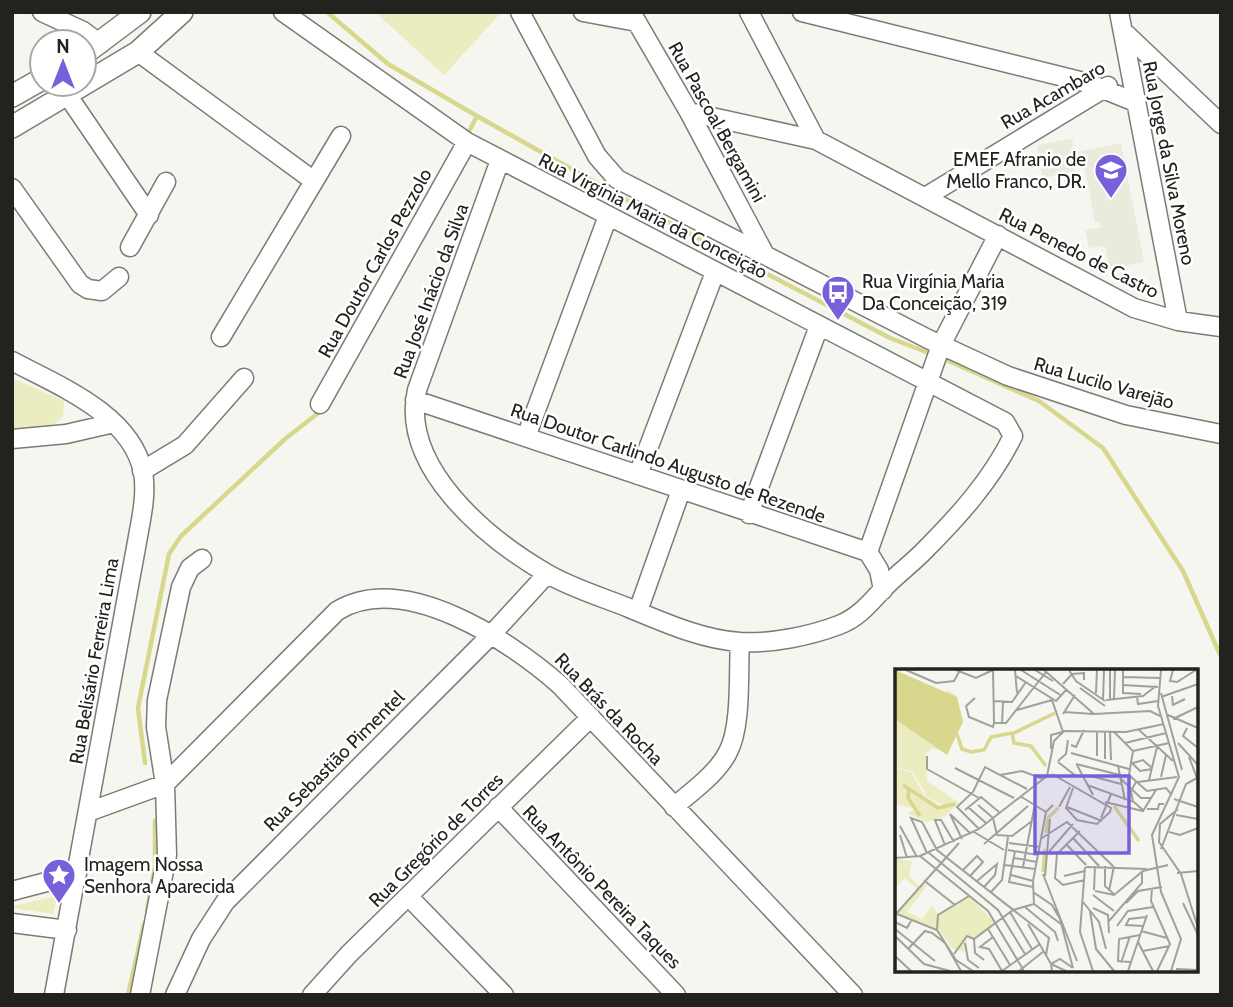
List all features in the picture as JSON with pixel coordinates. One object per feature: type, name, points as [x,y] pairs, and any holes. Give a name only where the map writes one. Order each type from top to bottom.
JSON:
[{"type":"main road","points":[[98,44],[140,12]]},
{"type":"main road","points":[[98,77],[138,52],[182,12]]},
{"type":"main road","points":[[12,96],[28,87]]},
{"type":"main road","points":[[12,127],[64,98]]},
{"type":"street","points":[[42,12],[77,28]]},
{"type":"street","name":"Rua Virgínia Maria da Conceição","points":[[283,12],[467,142],[819,326],[928,377],[1005,422],[1013,436]]},
{"type":"street","name":"Rua Virgínia Maria da Conceição","points":[[520,12],[597,156],[617,179],[764,253],[939,348]]},
{"type":"street","points":[[583,12],[634,17]]},
{"type":"street","points":[[749,12],[816,140]]},
{"type":"street","points":[[802,12],[1103,88],[1135,102]]},
{"type":"street","name":"Rua Jorge da Silva Moreno","points":[[1119,12],[1178,321]]},
{"type":"street","name":"Rua Pascoal Bergamini","points":[[634,17],[689,112],[764,253]]},
{"type":"street","points":[[1123,31],[1221,124]]},
{"type":"street","points":[[138,52],[314,181]]},
{"type":"street","name":"Rua Acambaro","points":[[927,196],[1103,88],[1130,75]]},
{"type":"street","points":[[69,98],[149,215]]},
{"type":"street","name":"Rua Penedo de Castro","points":[[689,112],[816,140],[927,196],[1134,308],[1178,321],[1221,327]]},
{"type":"street","points":[[221,337],[341,136]]},
{"type":"street","name":"Rua Doutor Carlos Pezzolo","points":[[320,404],[467,142]]},
{"type":"street","name":"Rua José Inácio da Silva","points":[[500,160],[415,400],[416,435],[423,454],[440,481],[491,533],[547,574],[691,631],[740,642],[812,633],[839,625],[864,610],[962,510],[992,474],[1013,436]]},
{"type":"street","points":[[130,247],[166,182]]},
{"type":"street","points":[[12,188],[80,284],[88,289],[102,291],[119,277]]},
{"type":"street","points":[[526,437],[608,216]]},
{"type":"street","points":[[883,590],[879,570],[868,552],[939,348],[998,235]]},
{"type":"street","points":[[638,475],[715,272]]},
{"type":"street","points":[[749,514],[819,326]]},
{"type":"street","name":"Rua Lucilo Varejão","points":[[939,348],[1077,401],[1126,415],[1221,434]]},
{"type":"street","points":[[12,361],[87,401],[114,423],[142,471],[185,445],[244,379]]},
{"type":"street","name":"Rua Doutor Carlindo Augusto de Rezende","points":[[415,400],[868,552]]},
{"type":"street","points":[[12,439],[66,434],[114,423]]},
{"type":"street","name":"Rua Belisário Ferreira Lima","points":[[54,995],[143,506],[142,471]]},
{"type":"street","points":[[638,611],[681,490]]},
{"type":"street","points":[[140,995],[167,865],[165,784],[156,727],[157,700],[181,587],[190,568],[202,559]]},
{"type":"street","name":"Rua Sebastião Pimentel","points":[[175,995],[201,939],[225,902],[491,635],[547,574]]},
{"type":"street","name":"Rua Brás da Rocha","points":[[88,812],[165,784],[329,617],[348,604],[372,599],[406,600],[491,635],[545,672],[591,717],[853,995]]},
{"type":"street","points":[[674,807],[705,780],[729,751],[735,727],[740,642]]},
{"type":"street","name":"Rua Gregório de Torres","points":[[312,995],[331,972],[591,717]]},
{"type":"street","name":"Rua Antônio Pereira Taques","points":[[498,807],[676,995]]},
{"type":"street","points":[[12,891],[77,874]]},
{"type":"street","points":[[409,897],[504,995]]},
{"type":"street","points":[[12,923],[67,930]]},
{"type":"shaded area","name":"EMEF Afranio de Mello Franco, DR.","points":[[1073,140],[1072,153],[1121,143],[1144,262],[1109,269],[1105,246],[1089,248],[1085,230],[1101,227],[1099,222],[1095,222],[1083,159],[1073,160],[1075,172],[1043,178],[1037,145]]},
{"type":"green space","points":[[375,12],[498,12],[500,14],[444,75]]},
{"type":"green space","points":[[12,378],[64,401],[63,416],[52,426],[12,430]]},
{"type":"green space","points":[[57,896],[53,914],[12,908],[12,906]]},
{"type":"waterway","points":[[327,12],[388,64],[477,116],[637,206],[890,338],[934,355]]},
{"type":"waterway","points":[[466,137],[477,116]]},
{"type":"waterway","points":[[942,358],[1039,401],[1103,448],[1183,571],[1221,657]]},
{"type":"waterway","points":[[145,763],[138,708],[169,554],[181,536],[285,439],[322,410]]},
{"type":"waterway","points":[[147,911],[155,866],[155,821]]},
{"type":"waterway","points":[[128,995],[144,924]]},
{"type":"place","name":"EMEF Afranio de Mello Franco, DR.","points":[[1111,200]]},
{"type":"place","name":"Rua Virgínia Maria Da Conceição, 319","points":[[838,322]]},
{"type":"place","name":"Imagem Nossa Senhora Aparecida","points":[[59,905]]}]
